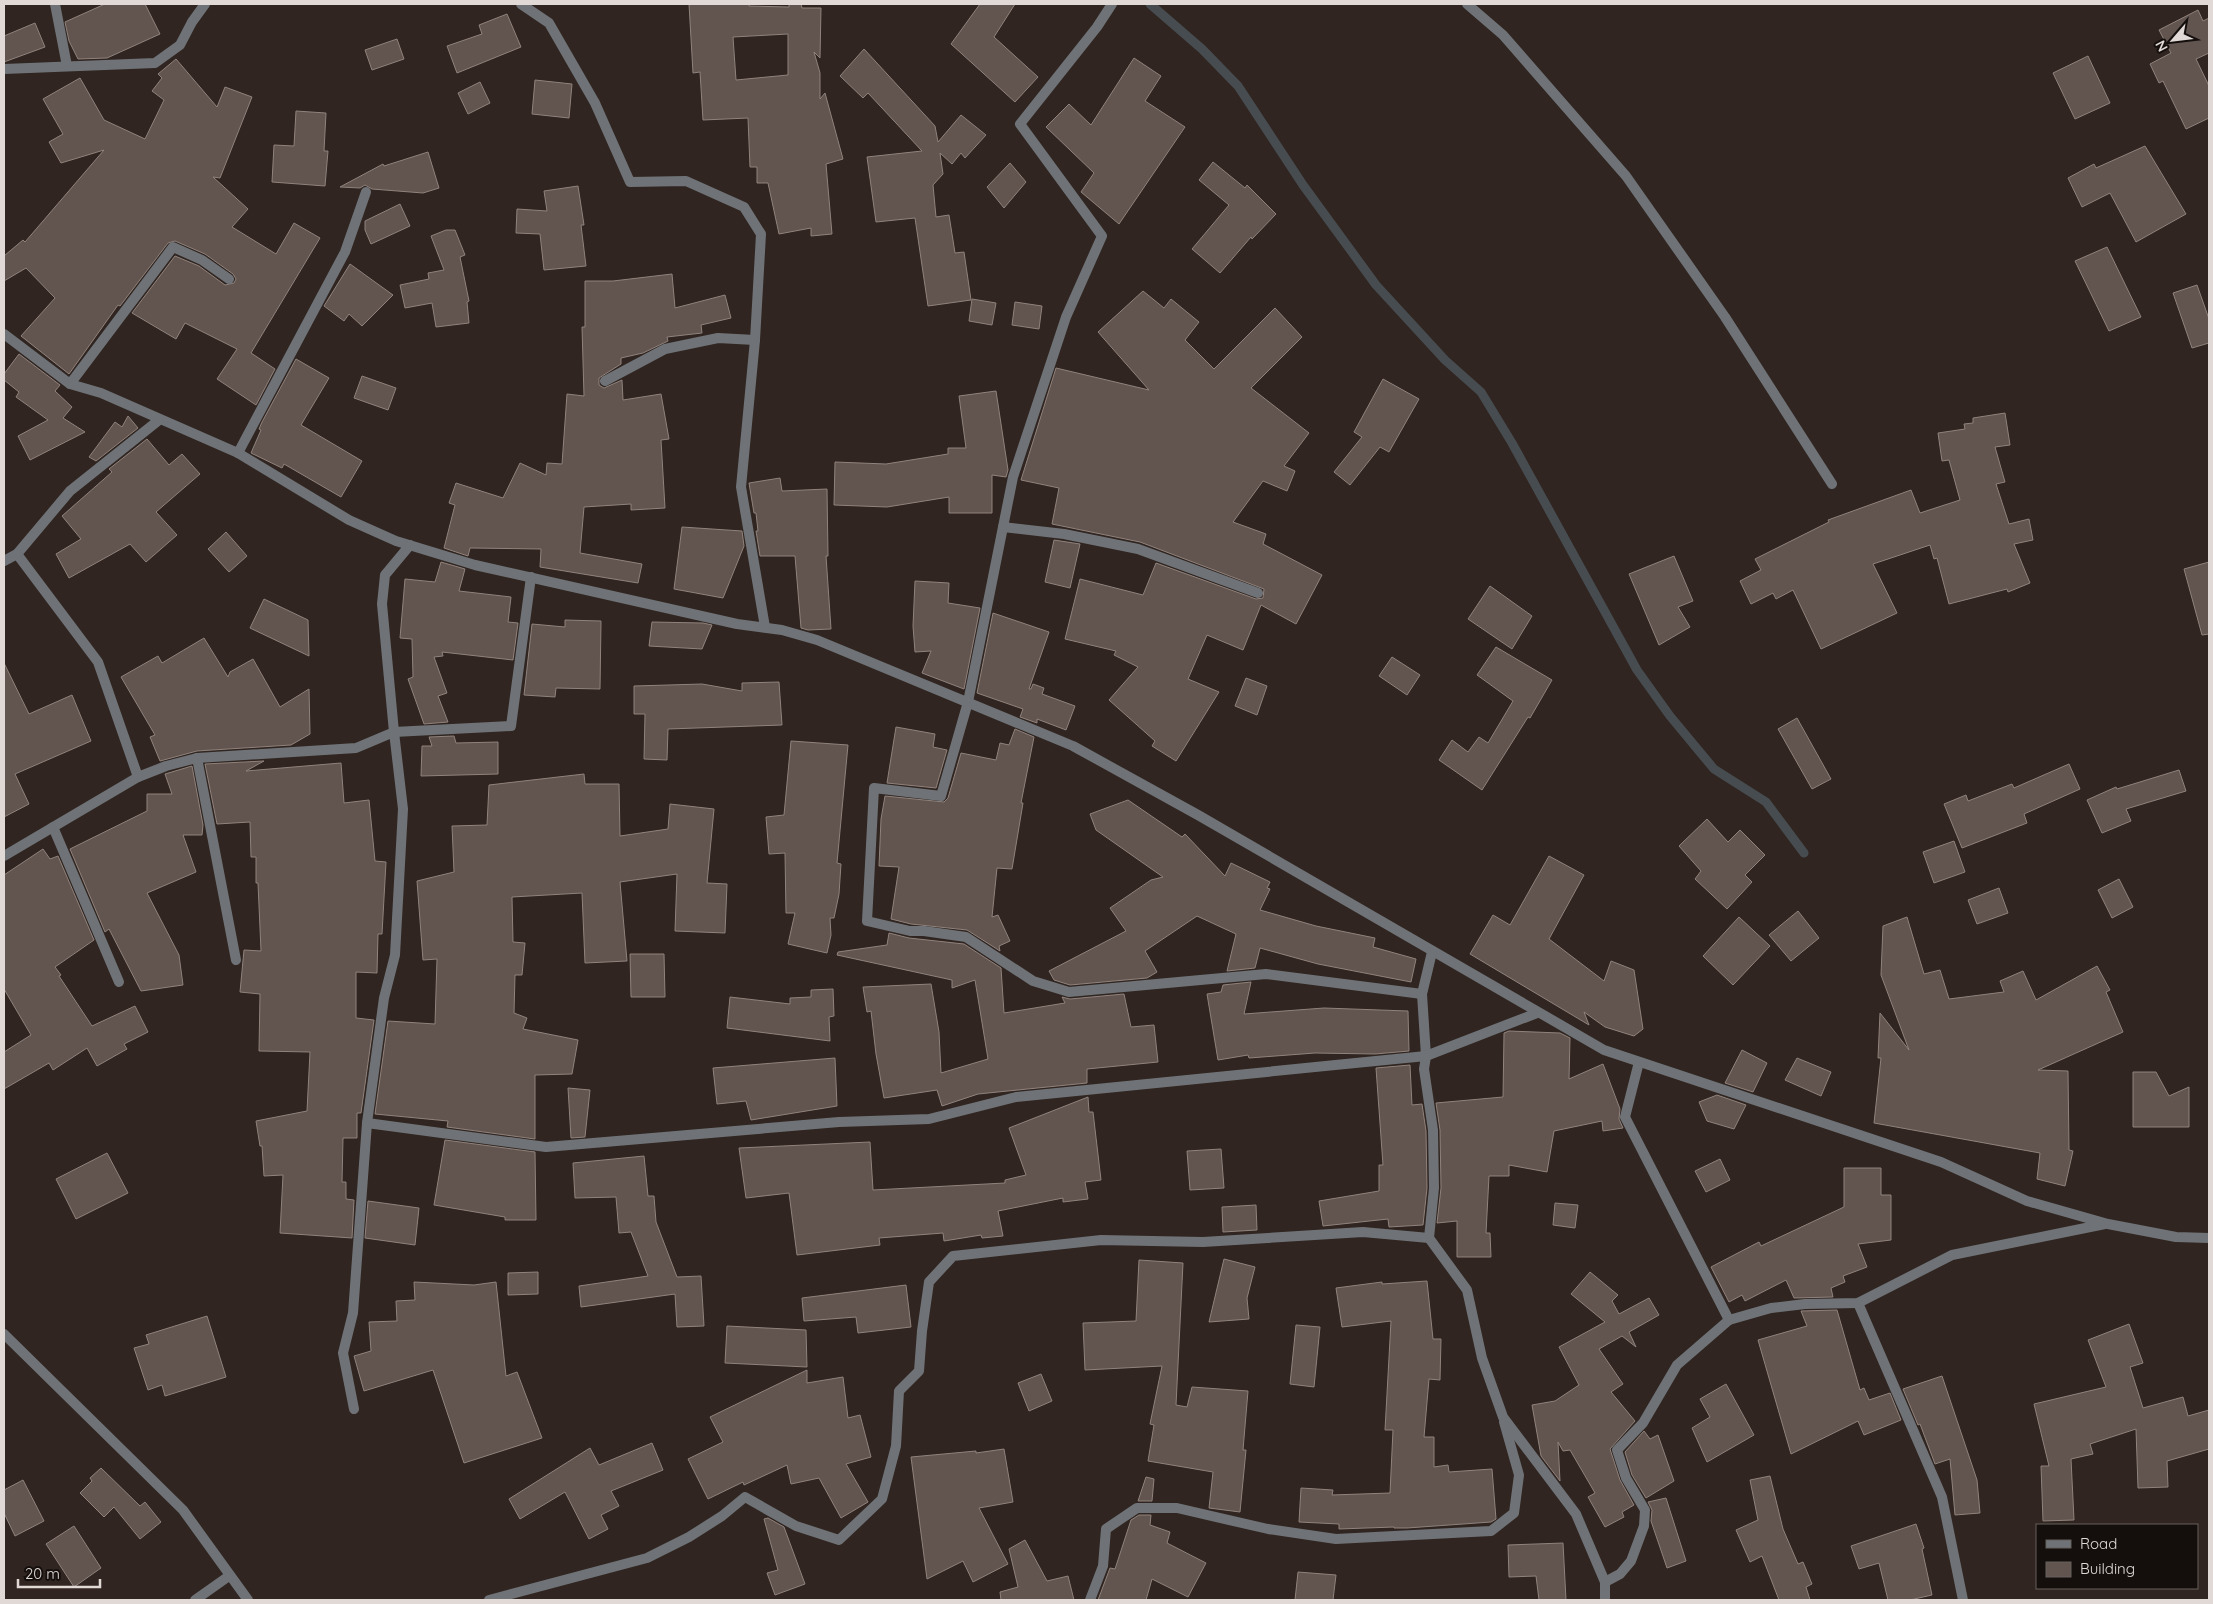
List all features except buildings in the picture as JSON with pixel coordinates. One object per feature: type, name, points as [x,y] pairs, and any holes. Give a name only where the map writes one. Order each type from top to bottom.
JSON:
[{"type":"street","points":[[55,4],[67,66]]},
{"type":"street","points":[[4,68],[155,63],[180,45],[192,22],[205,4]]},
{"type":"street","points":[[521,4],[549,23],[595,103],[630,182],[686,181],[744,207],[761,234],[756,340],[741,487],[765,627]]},
{"type":"street","points":[[1112,4],[1097,27],[1020,124],[1102,236],[1066,317],[1013,477],[968,702],[941,796],[874,788],[868,920],[910,931],[966,937],[1033,981],[1069,992],[1266,974],[1422,994]]},
{"type":"street","points":[[1467,4],[1503,35],[1626,176],[1725,317],[1832,484]]},
{"type":"street","points":[[238,453],[345,252],[366,192]]},
{"type":"street","points":[[70,384],[173,248],[202,260],[229,279]]},
{"type":"street","points":[[4,334],[70,384],[101,393],[238,453],[349,520],[410,545],[475,565],[737,624],[782,630],[818,640],[1073,746],[1198,815],[1537,1013],[1604,1050],[1940,1162],[2027,1201],[2108,1224],[2176,1237],[2209,1238]]},
{"type":"street","points":[[605,381],[665,350],[718,338],[756,340]]},
{"type":"street","points":[[4,560],[16,554],[70,491],[159,420]]},
{"type":"street","points":[[1003,527],[1064,534],[1138,548],[1258,593]]},
{"type":"street","points":[[354,1409],[343,1353],[353,1313],[368,1123],[384,998],[395,955],[403,809],[382,604],[385,575],[410,545]]},
{"type":"street","points":[[16,554],[98,662],[138,777]]},
{"type":"street","points":[[4,856],[138,777],[166,766],[197,758],[356,748],[394,732],[511,726],[531,577]]},
{"type":"street","points":[[197,758],[236,960]]},
{"type":"street","points":[[53,827],[119,982]]},
{"type":"street","points":[[1090,1600],[1103,1566],[1106,1529],[1137,1508],[1177,1508],[1268,1529],[1336,1540],[1491,1531],[1514,1513],[1519,1475],[1503,1416],[1482,1358],[1467,1290],[1429,1238],[1434,1188],[1433,1130],[1424,1069],[1426,1056],[1422,994],[1432,952]]},
{"type":"street","points":[[368,1123],[546,1147],[839,1122],[929,1119],[1016,1097],[1426,1056],[1537,1013]]},
{"type":"street","points":[[1639,1062],[1625,1117],[1729,1320]]},
{"type":"street","points":[[1605,1582],[1620,1574],[1631,1561],[1644,1526],[1645,1510],[1626,1478],[1617,1450],[1643,1423],[1677,1365],[1729,1320],[1780,1307],[1805,1304],[1858,1303],[1952,1254],[2108,1224]]},
{"type":"street","points":[[489,1600],[648,1558],[689,1537],[722,1516],[745,1497],[796,1526],[838,1540],[882,1499],[896,1446],[899,1391],[919,1371],[922,1331],[930,1282],[953,1256],[1101,1240],[1203,1242],[1363,1232],[1429,1238]]},
{"type":"street","points":[[1858,1303],[1942,1497],[1963,1600]]},
{"type":"street","points":[[4,1334],[183,1510],[248,1600]]},
{"type":"street","points":[[1503,1416],[1576,1514],[1605,1582],[1605,1600]]},
{"type":"street","points":[[195,1600],[229,1576]]},
{"type":"waterway","points":[[1150,4],[1202,49],[1238,86],[1303,185],[1376,285],[1445,360],[1481,392],[1512,443],[1637,670],[1670,716],[1714,769],[1766,802],[1804,853]]}]
